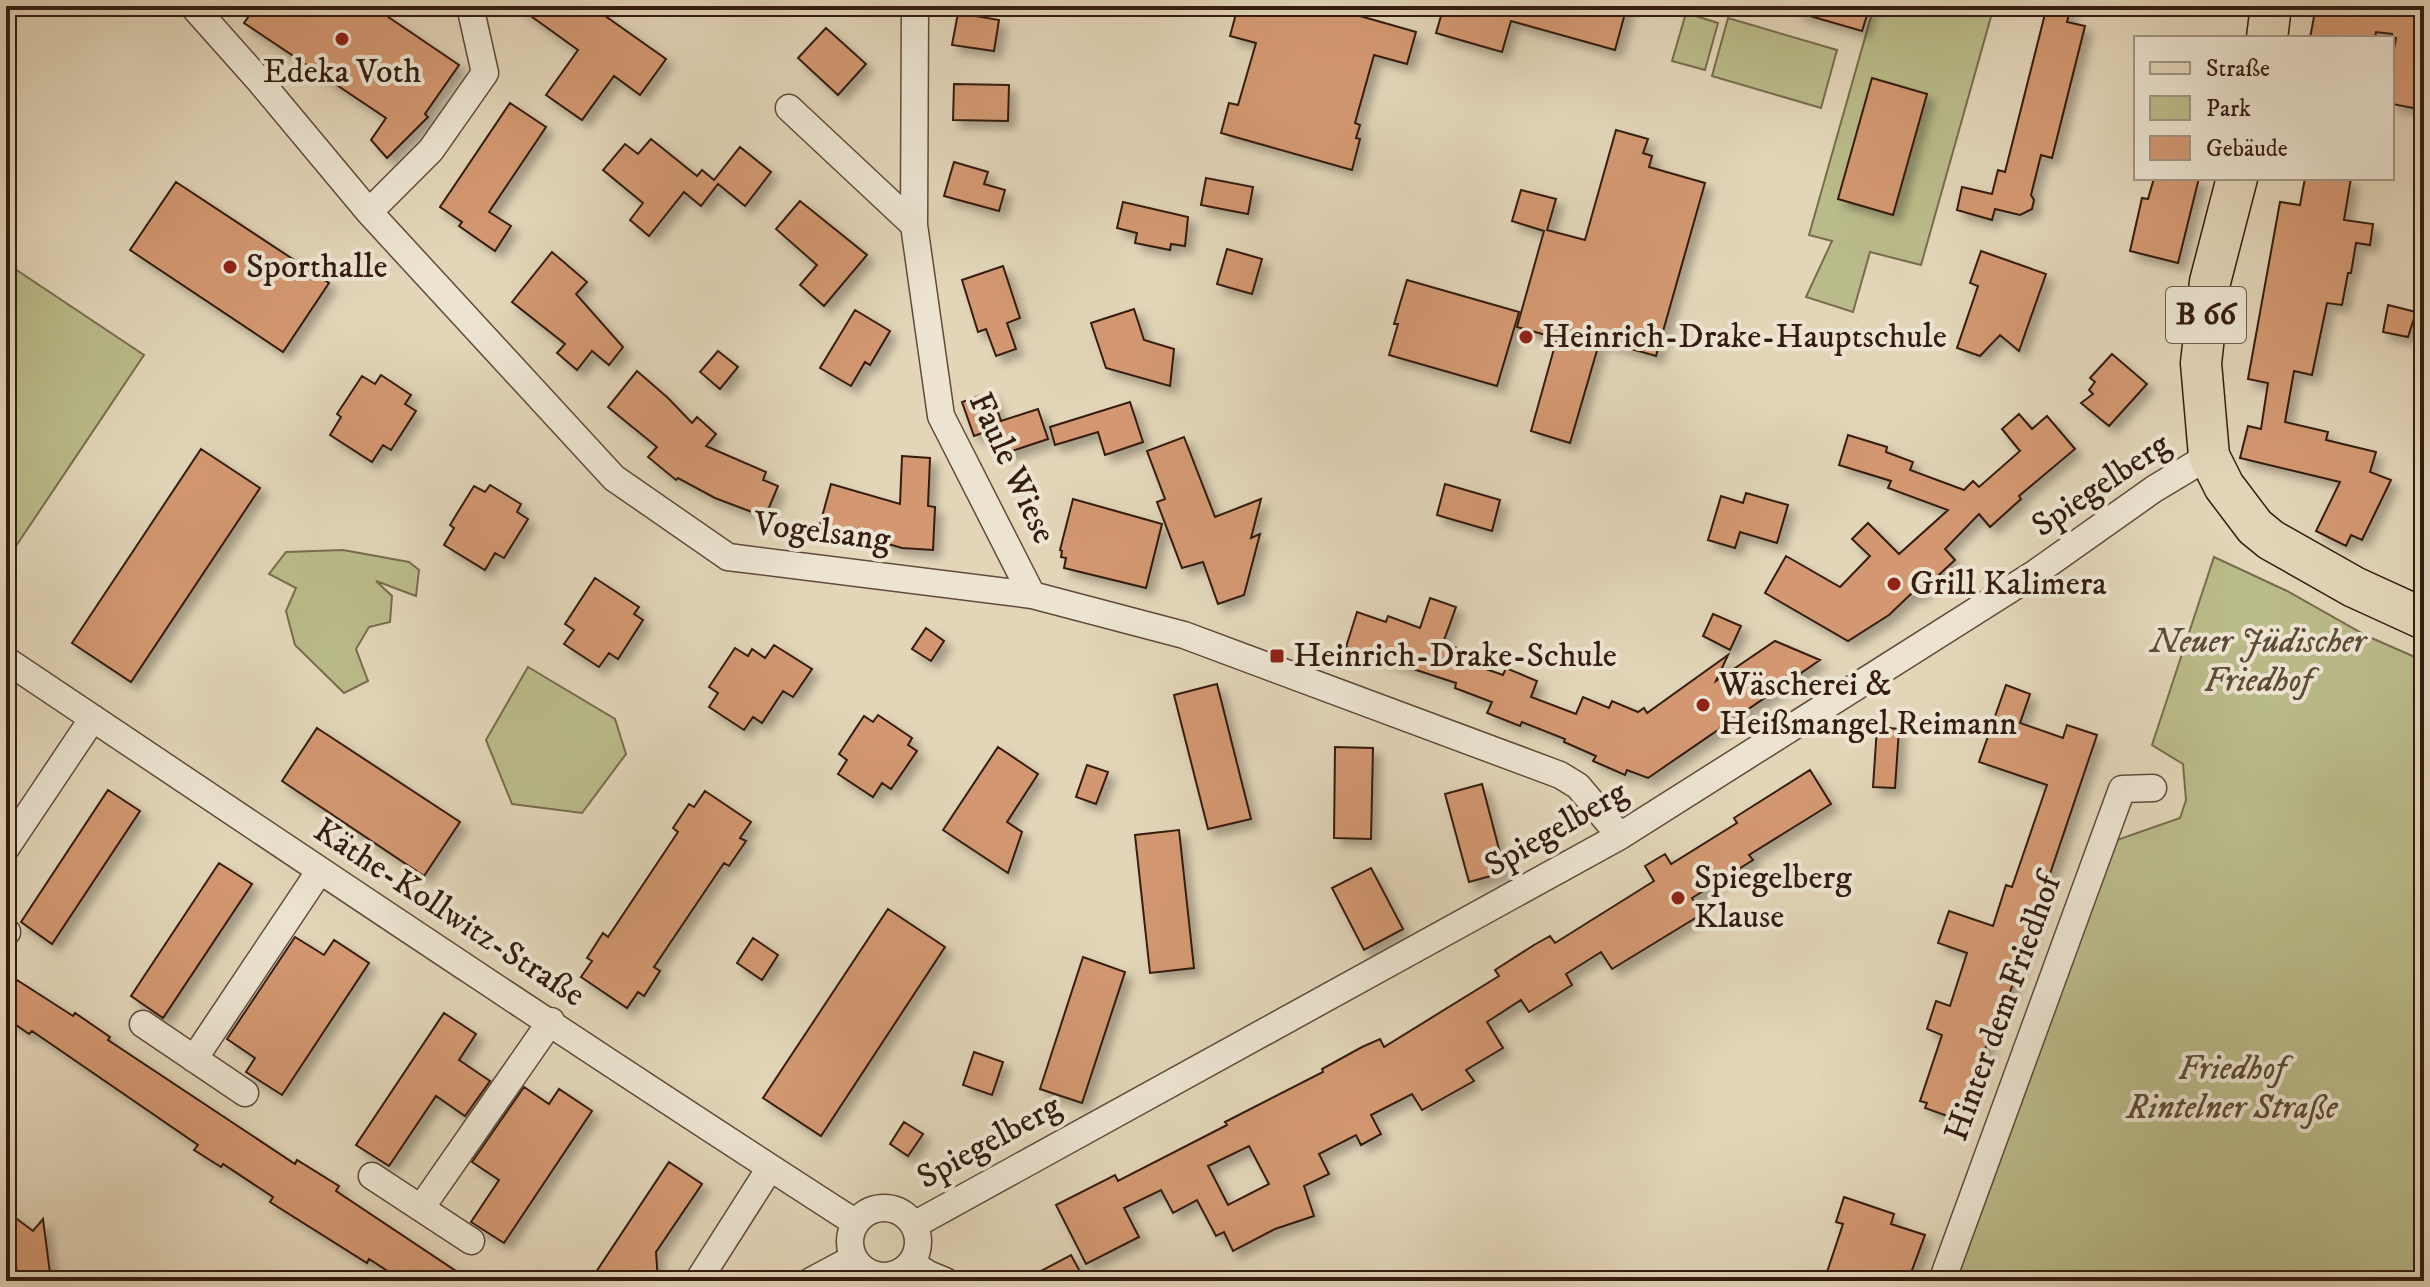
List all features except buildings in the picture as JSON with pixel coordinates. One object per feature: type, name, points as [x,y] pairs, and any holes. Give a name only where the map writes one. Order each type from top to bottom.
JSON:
[{"type":"main road","points":[[2267,36],[2271,6]]},
{"type":"main road","name":"B 66","points":[[2236,180],[2210,282],[2201,363],[2209,456],[2224,486],[2255,527],[2271,540],[2354,587],[2424,619]]},
{"type":"street","name":"Vogelsang","points":[[193,6],[369,212],[614,478],[728,557],[1032,595],[1184,635],[1560,775],[1578,786],[1620,836]]},
{"type":"street","points":[[369,212],[431,150],[485,73],[472,15],[477,6]]},
{"type":"street","name":"Faule Wiese","points":[[915,6],[914,225],[941,416],[1032,595]]},
{"type":"street","points":[[789,108],[914,225]]},
{"type":"street","name":"Spiegelberg","points":[[914,1225],[1620,836],[2034,574],[2154,489],[2209,456]]},
{"type":"street","name":"Käthe-Kollwitz-Straße","points":[[6,660],[319,872],[856,1223]]},
{"type":"street","points":[[6,848],[93,718]]},
{"type":"street","name":"Hinter dem Friedhof","points":[[1942,1281],[2122,789],[2153,788]]},
{"type":"street","points":[[194,1059],[319,872]]},
{"type":"street","points":[[421,1208],[551,1021]]},
{"type":"street","points":[[143,1024],[245,1093]]},
{"type":"street","points":[[698,1281],[770,1168]]},
{"type":"street","points":[[372,1176],[471,1241]]},
{"type":"street","points":[[880,1207],[894,1208],[906,1215],[914,1225],[929,1275],[903,1271],[882,1276],[870,1273],[854,1258],[850,1245],[851,1232],[867,1211],[880,1207]]},
{"type":"street","points":[[811,1281],[854,1258]]},
{"type":"green space","points":[[1874,6],[1994,6],[1921,265],[1870,252],[1853,312],[1806,297],[1832,241],[1809,235]]},
{"type":"green space","points":[[1686,13],[1718,23],[1705,70],[1672,61]]},
{"type":"green space","points":[[1728,18],[1837,50],[1821,108],[1712,76]]},
{"type":"green space","points":[[6,263],[144,355],[6,561]]},
{"type":"green space","points":[[343,550],[409,562],[419,570],[416,596],[376,581],[392,596],[390,622],[369,627],[356,649],[368,681],[344,693],[295,645],[286,611],[296,588],[269,574],[286,552]]},
{"type":"green space","name":"Friedhof Rintelner Straße","points":[[2214,557],[2287,591],[2367,636],[2424,661],[2424,1281],[1956,1281],[2117,840],[2180,818],[2186,800],[2183,764],[2152,745]]},
{"type":"green space","points":[[528,667],[615,719],[626,754],[582,813],[512,804],[486,740]]},
{"type":"place","name":"Edeka Voth","points":[[342,39]]},
{"type":"place","name":"Sporthalle","points":[[230,267]]},
{"type":"place","name":"Heinrich-Drake-Hauptschule","points":[[1526,337]]},
{"type":"place","name":"Grill Kalimera","points":[[1894,584]]},
{"type":"place","name":"Heinrich-Drake-Schule","points":[[1277,656]]},
{"type":"place","name":"Wäscherei & Heißmangel Reimann","points":[[1703,705]]},
{"type":"place","name":"Spiegelberg Klause","points":[[1678,898]]},
{"type":"park label","name":"Neuer Jüdischer Friedhof","points":[[2258,662]]}]
